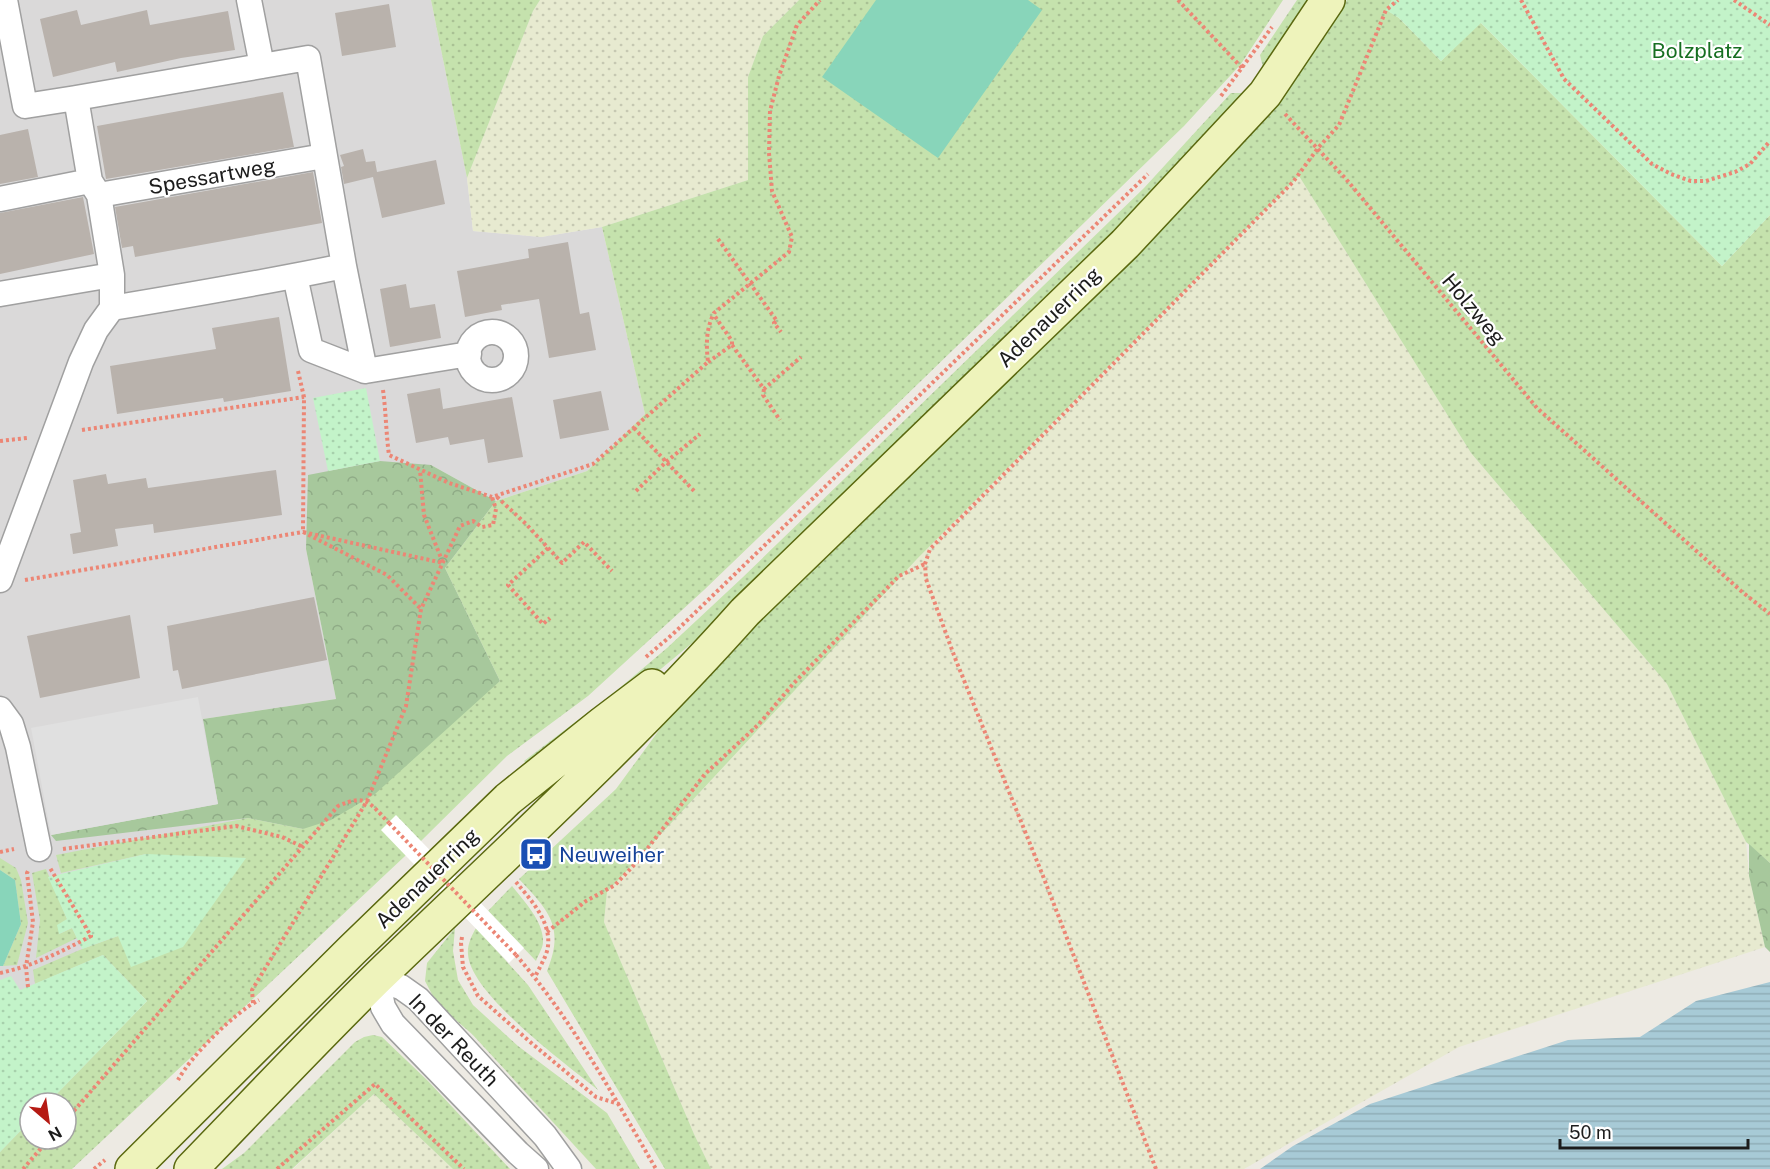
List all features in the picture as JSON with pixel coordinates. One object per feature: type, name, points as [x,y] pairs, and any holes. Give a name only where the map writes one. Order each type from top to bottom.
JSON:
[{"type":"main road","name":"Adenauerring","points":[[190,1169],[376,979],[518,844],[701,662],[745,612],[1125,244],[1265,94],[1328,0]]},
{"type":"main road","name":"Adenauerring","points":[[122,1162],[351,951],[508,799],[745,612]]},
{"type":"main road","points":[[351,951],[376,979]]},
{"type":"street","points":[[5,0],[25,106],[308,58],[344,266],[372,370]]},
{"type":"street","points":[[249,0],[262,66]]},
{"type":"street","points":[[12,580],[52,435],[96,330],[112,308],[112,275],[76,98]]},
{"type":"street","name":"Spessartweg","points":[[0,199],[324,156]]},
{"type":"street","points":[[112,308],[344,266]]},
{"type":"street","points":[[0,294],[112,275]]},
{"type":"street","points":[[296,276],[310,350],[372,370],[469,354]]},
{"type":"street","points":[[0,709],[11,723],[18,747],[39,849]]},
{"type":"street","name":"In der Reuth","points":[[376,979],[383,1007],[393,1024],[536,1169]]},
{"type":"street","name":"In der Reuth","points":[[376,979],[401,987],[418,999],[545,1136],[569,1169]]},
{"type":"path","points":[[708,362],[706,348],[708,326],[713,315],[789,252],[792,237],[772,191],[769,153],[770,111],[779,76],[797,26],[820,0]]},
{"type":"path","name":"Holzweg","points":[[1178,0],[1346,179],[1537,408],[1741,591],[1770,614]]},
{"type":"path","points":[[1155,1169],[1043,876],[955,658],[926,579],[925,564],[930,549],[1293,182],[1318,148],[1339,125],[1386,10],[1398,0]]},
{"type":"path","points":[[1521,0],[1564,79],[1652,164],[1692,181],[1706,181],[1735,172],[1750,164],[1770,141]]},
{"type":"path","points":[[1734,0],[1770,25]]},
{"type":"path","points":[[1220,96],[1276,22]]},
{"type":"path","points":[[637,665],[690,618],[1148,173]]},
{"type":"path","points":[[718,239],[777,321],[774,323],[781,332]]},
{"type":"path","points":[[713,315],[764,389]]},
{"type":"path","points":[[494,497],[593,464],[708,362],[732,345]]},
{"type":"path","points":[[780,420],[763,395],[764,389],[801,357]]},
{"type":"path","points":[[297,364],[304,397],[303,532]]},
{"type":"path","points":[[372,370],[387,413],[385,428],[389,455],[449,483],[494,497],[562,563],[585,542],[612,571]]},
{"type":"path","points":[[0,441],[304,397]]},
{"type":"path","points":[[634,428],[696,492]]},
{"type":"path","points":[[636,491],[700,434]]},
{"type":"path","points":[[420,470],[424,515],[443,563]]},
{"type":"path","points":[[253,1003],[252,990],[368,801],[406,706],[422,609],[460,526],[472,520],[482,527],[492,525],[496,509],[494,497]]},
{"type":"path","points":[[303,532],[387,575],[422,609]]},
{"type":"path","points":[[12,580],[303,532],[443,563]]},
{"type":"path","points":[[548,548],[508,585],[543,624],[550,618]]},
{"type":"path","points":[[547,932],[586,901],[615,885],[637,862],[705,774],[759,724],[793,684],[899,576],[925,564]]},
{"type":"path","points":[[78,1106],[338,806],[353,799],[368,801],[535,977],[579,1038],[656,1169]]},
{"type":"path","points":[[39,849],[60,849],[236,826],[282,837],[303,847]]},
{"type":"path","points":[[416,857],[424,848]]},
{"type":"path","points":[[0,974],[48,958],[91,936],[39,849]]},
{"type":"path","points":[[28,987],[26,967],[33,922],[27,873],[39,849]]},
{"type":"path","points":[[512,878],[540,912],[547,932],[549,946],[535,977]]},
{"type":"path","points":[[464,932],[461,943],[463,967],[478,996],[596,1097],[618,1104]]},
{"type":"path","points":[[176,1083],[186,1066],[235,1017],[253,1003],[267,996]]},
{"type":"path","points":[[277,1169],[375,1084],[464,1169]]},
{"type":"path","points":[[23,1169],[39,1151]]},
{"type":"path","points":[[94,1169],[122,1162]]},
{"type":"shaded area","points":[[0,0],[431,0],[467,178],[473,231],[541,237],[602,227],[645,414],[587,471],[496,501],[431,465],[306,549],[336,699],[203,719],[248,818],[74,1091],[18,1091],[18,1151],[0,1169]]},
{"type":"shaded area","points":[[198,697],[218,804],[51,835],[31,728]]},
{"type":"green space","points":[[431,0],[540,0],[533,11],[467,178]]},
{"type":"green space","points":[[540,0],[799,0],[763,36],[748,77],[748,180],[602,227],[541,237],[473,231],[467,178],[533,11]]},
{"type":"green space","points":[[799,0],[1283,0],[1241,64],[1184,126],[890,411],[704,590],[588,696],[507,756],[421,841],[72,1169],[0,1169],[0,1152],[18,1133],[18,1151],[78,1151],[78,1091],[60,1091],[147,1001],[103,955],[35,984],[33,970],[118,936],[146,854],[61,873],[56,855],[248,818],[303,829],[500,681],[445,568],[496,501],[587,471],[645,414],[602,227],[748,180],[748,77],[763,36]]},
{"type":"green space","points":[[876,0],[1028,0],[1042,10],[938,158],[822,77]]},
{"type":"green space","points":[[1297,0],[1311,0],[1264,72],[1260,55]]},
{"type":"green space","points":[[1347,0],[1392,0],[1387,10],[1399,18],[1441,61],[1480,22],[1722,266],[1770,215],[1770,863],[1746,842],[1667,684],[1471,453],[1299,176],[917,559],[607,892],[604,922],[711,1169],[665,1169],[547,971],[554,943],[551,921],[539,901],[519,879],[616,789],[687,692],[1192,198],[1290,87]]},
{"type":"green space","name":"Bolzplatz","points":[[1392,0],[1770,0],[1770,215],[1722,266],[1481,23],[1441,61],[1399,18],[1386,10]]},
{"type":"green space","points":[[1231,93],[1244,93],[1177,172],[703,634],[644,683],[528,765],[524,761],[616,691],[667,648],[742,578],[1144,188]]},
{"type":"green space","points":[[1299,176],[1471,453],[1667,684],[1746,842],[1749,876],[1765,947],[1459,1047],[1244,1169],[711,1169],[604,922],[607,892],[917,559]]},
{"type":"green space","points":[[366,388],[380,461],[328,471],[313,398]]},
{"type":"green space","points":[[380,461],[431,465],[496,501],[445,568],[500,681],[375,794],[331,820],[303,829],[248,818],[56,841],[51,835],[218,804],[203,719],[336,699],[306,549],[308,475]]},
{"type":"green space","points":[[1749,844],[1770,863],[1770,952],[1765,947],[1749,876]]},
{"type":"green space","points":[[146,854],[246,858],[183,947],[131,967],[118,936],[82,949],[72,928],[59,934],[57,925],[67,919],[48,877]]},
{"type":"green space","points":[[0,858],[16,868],[21,880],[28,923],[17,965],[3,966],[21,924],[15,880],[0,870]]},
{"type":"green space","points":[[46,869],[67,919],[59,934],[72,928],[77,938],[36,958],[40,920],[32,873]]},
{"type":"green space","points":[[0,870],[15,880],[21,924],[3,966],[0,966]]},
{"type":"green space","points":[[512,886],[537,919],[540,927],[543,944],[536,961],[488,911]]},
{"type":"green space","points":[[455,928],[453,951],[458,980],[473,1005],[518,1046],[607,1113],[640,1169],[596,1169],[472,1034],[437,1004],[425,981],[427,963]]},
{"type":"green space","points":[[476,928],[528,985],[598,1090],[543,1046],[502,1008],[485,988],[473,970],[468,954],[471,937]]},
{"type":"green space","points":[[103,955],[147,1001],[60,1091],[18,1091],[18,1133],[0,1152],[0,980],[11,976],[20,990]]},
{"type":"green space","points":[[373,1035],[382,1037],[428,1081],[510,1169],[453,1169],[374,1094],[292,1169],[222,1169],[244,1153],[355,1042]]},
{"type":"green space","points":[[374,1094],[453,1169],[293,1169]]},
{"type":"water","points":[[1770,982],[1770,1169],[1260,1169],[1293,1146],[1370,1104],[1568,1040],[1640,1037],[1696,1001]]},
{"type":"pier","points":[[396,815],[524,948],[509,963],[381,830]]},
{"type":"building","points":[[389,4],[396,47],[342,56],[335,13]]},
{"type":"building","points":[[77,10],[81,25],[147,10],[150,25],[228,11],[235,50],[181,58],[117,72],[115,62],[53,77],[40,19]]},
{"type":"building","points":[[283,92],[294,147],[106,179],[97,126]]},
{"type":"building","points":[[28,129],[38,177],[0,184],[0,135]]},
{"type":"building","points":[[363,149],[366,162],[375,161],[377,172],[436,160],[445,204],[382,218],[373,177],[344,184],[341,167],[344,166],[340,155]]},
{"type":"building","points":[[313,172],[322,223],[135,257],[133,246],[122,248],[115,207]]},
{"type":"building","points":[[83,197],[94,254],[0,274],[0,213]]},
{"type":"building","points":[[568,242],[580,314],[589,312],[596,350],[549,358],[539,299],[501,305],[502,310],[465,317],[457,271],[529,258],[528,249]]},
{"type":"building","points":[[406,284],[410,308],[435,304],[441,338],[390,347],[380,289]]},
{"type":"building","points":[[279,317],[291,391],[224,402],[223,398],[117,414],[110,366],[216,349],[212,328]]},
{"type":"building","points":[[440,388],[443,409],[512,397],[523,457],[488,463],[484,439],[450,445],[448,437],[416,443],[407,394]]},
{"type":"building","points":[[601,391],[609,430],[560,439],[553,400]]},
{"type":"building","points":[[276,470],[282,515],[154,533],[153,524],[115,529],[118,546],[73,554],[70,534],[81,532],[73,480],[106,474],[108,484],[146,478],[148,488]]},
{"type":"building","points":[[314,597],[327,660],[182,689],[178,670],[173,671],[167,626]]},
{"type":"building","points":[[130,615],[140,678],[40,698],[27,636]]},
{"type":"place","name":"Neuweiher","points":[[536,854]]}]
